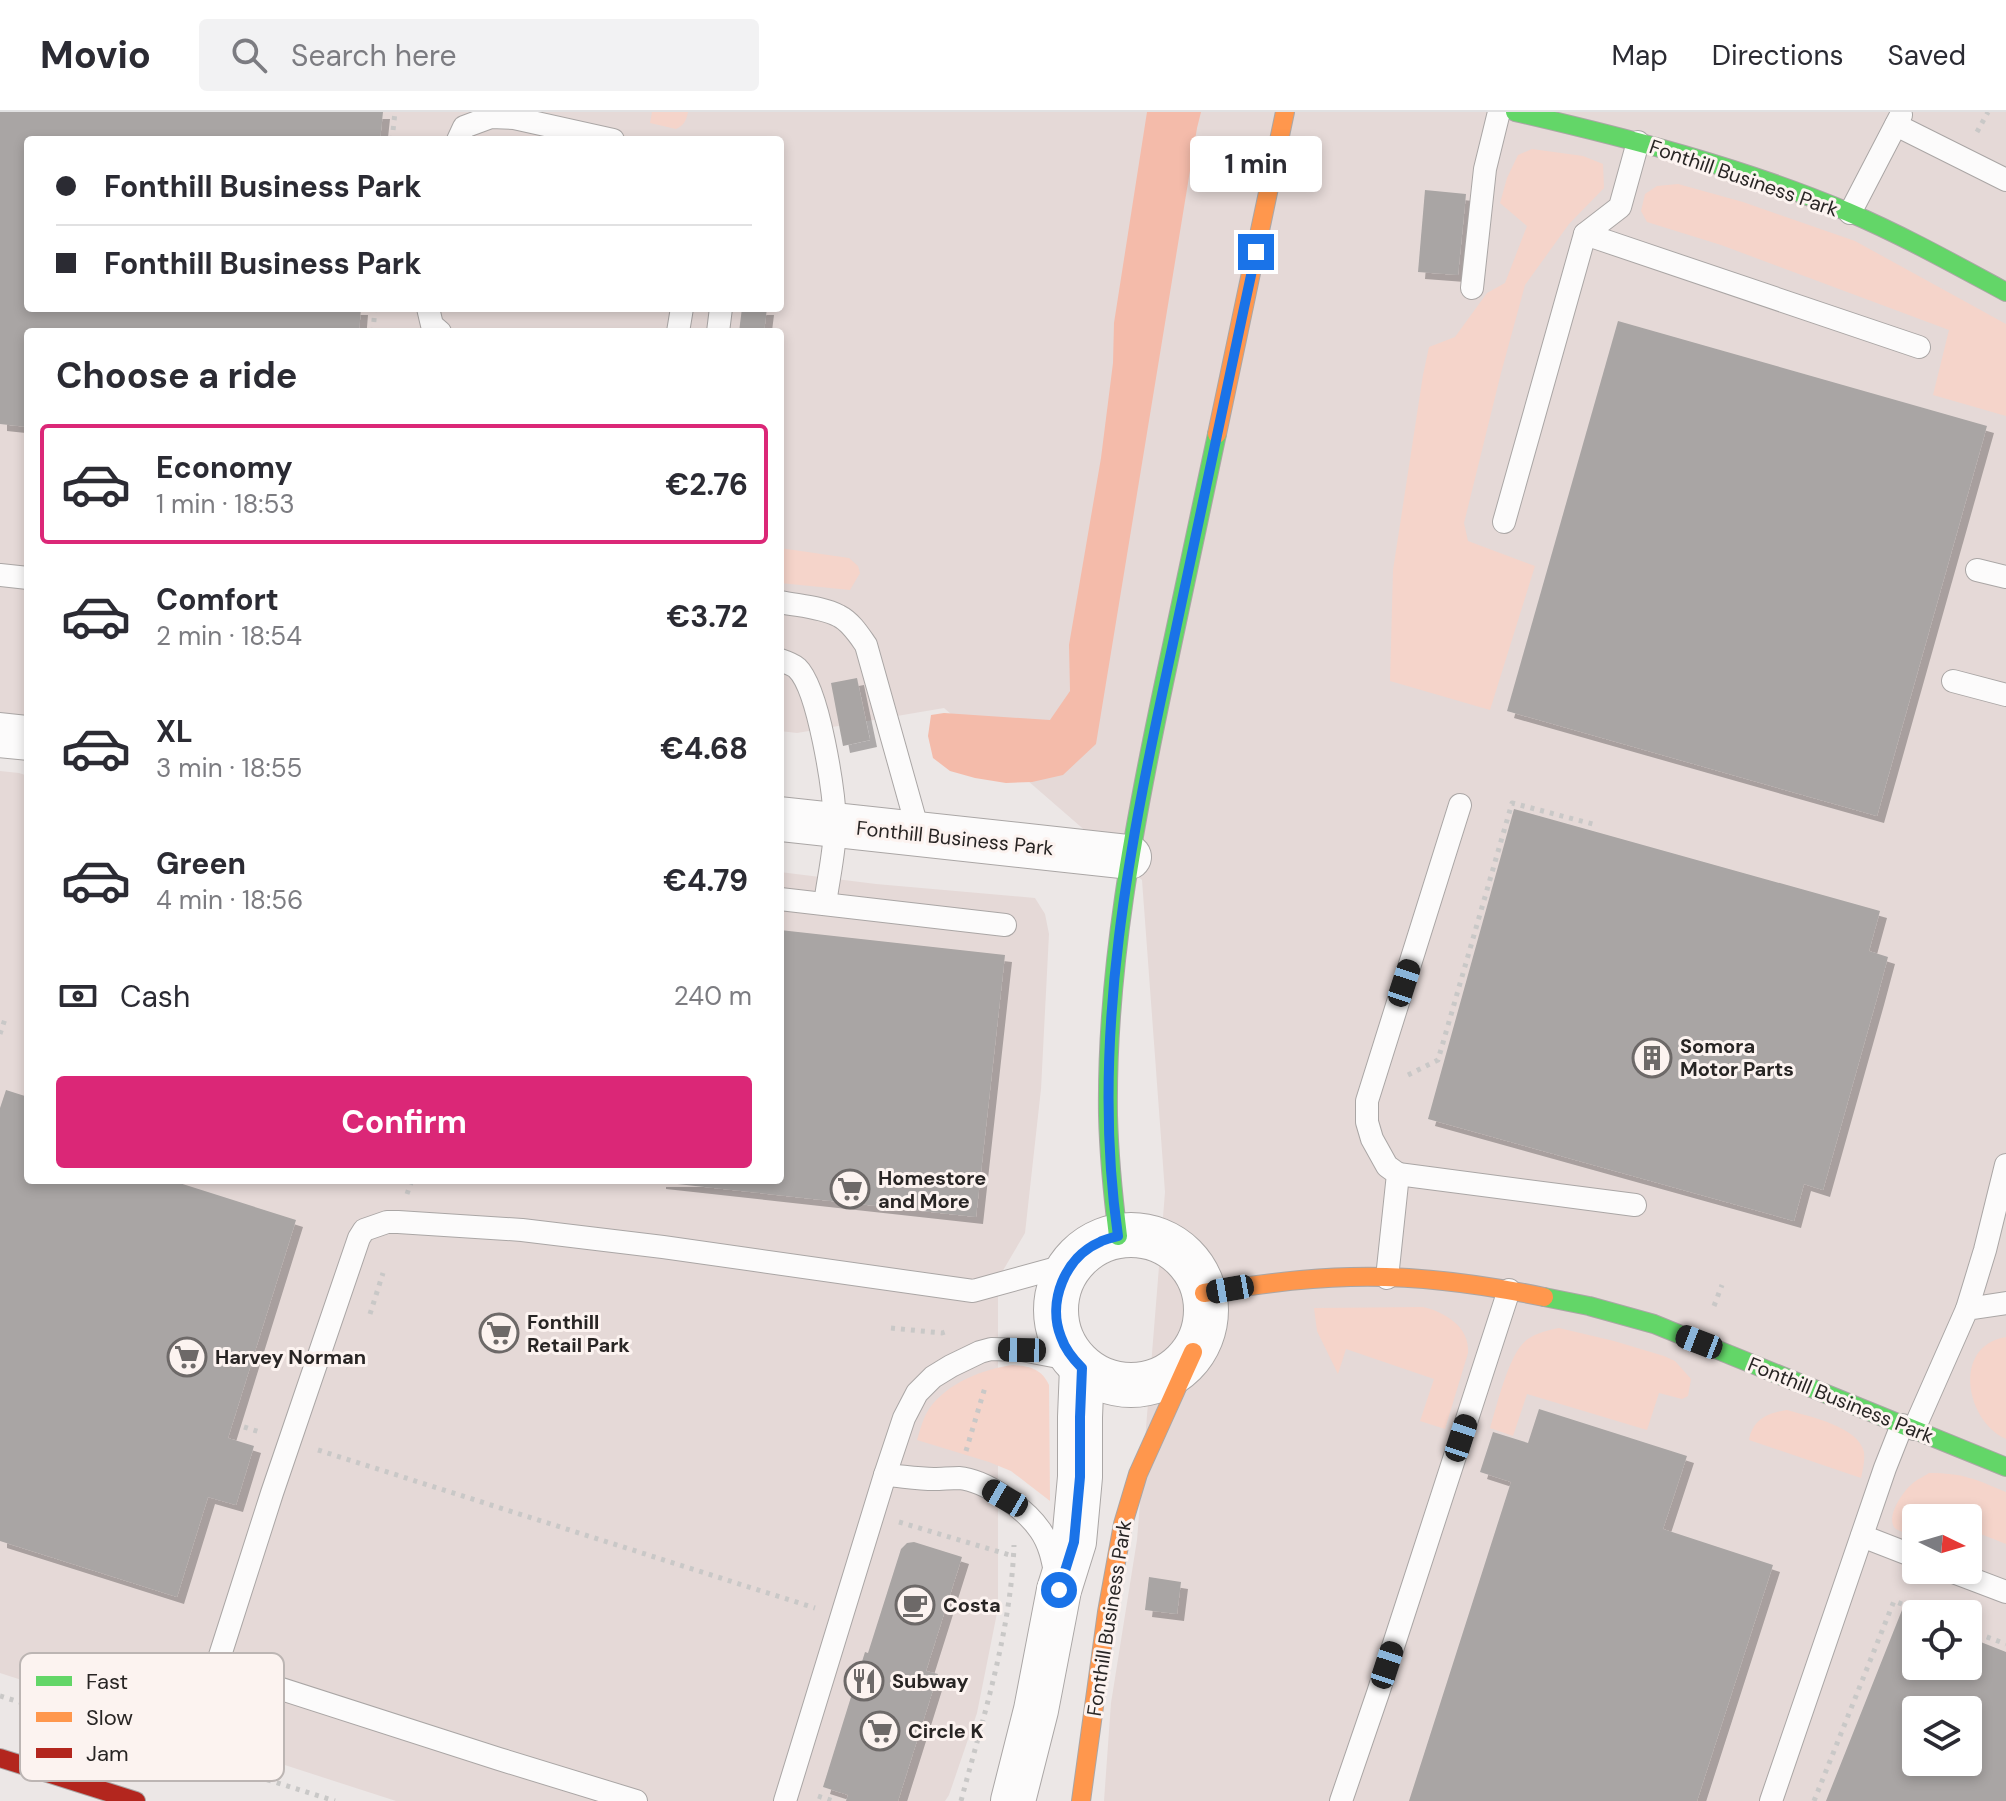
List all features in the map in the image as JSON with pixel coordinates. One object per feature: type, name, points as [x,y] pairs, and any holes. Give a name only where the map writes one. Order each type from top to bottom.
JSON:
[{"type":"street","points":[[1118,1236],[1107,1124],[1109,1046],[1114,975],[1129,857],[1285,112]]},
{"type":"street","name":"Fonthill Business Park","points":[[1515,112],[1631,135],[1754,177],[1850,213],[1943,257],[2006,292]]},
{"type":"street","points":[[0,735],[24,738]]},
{"type":"street","name":"Fonthill Business Park","points":[[784,819],[1129,857]]},
{"type":"street","points":[[1193,1352],[1176,1371],[1153,1382],[1129,1386],[1104,1381],[1078,1364],[1061,1338],[1055,1313],[1059,1287],[1071,1264],[1084,1251],[1118,1236],[1140,1236],[1162,1242],[1181,1254],[1195,1272],[1204,1293]]},
{"type":"street","name":"Fonthill Business Park","points":[[1081,1801],[1107,1612],[1123,1524],[1138,1474],[1202,1334],[1206,1314],[1204,1293],[1308,1279],[1387,1278],[1509,1290],[1589,1306],[1654,1324],[2006,1467]]},
{"type":"street","points":[[1013,1801],[1036,1710],[1059,1590],[1074,1542],[1080,1477],[1078,1364]]},
{"type":"street","points":[[0,1758],[20,1764]]},
{"type":"street","points":[[73,1781],[136,1801]]},
{"type":"lane","points":[[1472,288],[1485,169],[1499,112]]},
{"type":"lane","points":[[460,136],[464,127],[491,117],[514,118],[595,136]]},
{"type":"lane","points":[[1850,213],[1899,119],[2006,180]]},
{"type":"lane","points":[[1504,522],[1585,234],[1620,207],[1631,135]]},
{"type":"lane","points":[[1585,234],[1919,347]]},
{"type":"lane","points":[[1977,570],[2006,577]]},
{"type":"lane","points":[[0,575],[24,578]]},
{"type":"lane","points":[[784,603],[840,616],[866,645],[919,834]]},
{"type":"lane","points":[[784,662],[795,666],[807,680],[823,738],[835,825],[825,904]]},
{"type":"lane","points":[[1953,681],[2006,695]]},
{"type":"lane","points":[[1460,805],[1367,1101],[1367,1122],[1372,1139],[1387,1166],[1398,1174],[1635,1205]]},
{"type":"lane","points":[[784,899],[1005,925]]},
{"type":"lane","points":[[1771,1801],[1862,1536],[1908,1427],[1967,1309],[2006,1165]]},
{"type":"lane","points":[[1387,1278],[1398,1174]]},
{"type":"lane","points":[[221,1653],[289,1441],[364,1230],[387,1222],[522,1230],[973,1291],[1071,1264]]},
{"type":"lane","points":[[1341,1801],[1509,1290]]},
{"type":"lane","points":[[1967,1309],[2006,1303]]},
{"type":"lane","points":[[785,1801],[885,1475],[904,1418],[917,1393],[933,1377],[951,1366],[991,1349],[1022,1350],[1078,1364]]},
{"type":"lane","points":[[885,1475],[961,1478],[1005,1498],[1041,1530],[1052,1558],[1059,1590]]},
{"type":"lane","points":[[1862,1536],[1902,1552]]},
{"type":"lane","points":[[1982,1583],[2006,1592]]},
{"type":"lane","points":[[284,1690],[636,1801]]},
{"type":"path","points":[[392,136],[395,112]]},
{"type":"path","points":[[1403,1078],[1438,1060],[1512,803],[1593,824]]},
{"type":"path","points":[[0,1034],[6,1016]]},
{"type":"path","points":[[891,1328],[942,1333],[959,1327]]},
{"type":"path","points":[[965,1456],[986,1382]]},
{"type":"path","points":[[244,1427],[842,1616]]},
{"type":"path","points":[[898,1521],[1013,1556]]},
{"type":"path","points":[[961,1801],[1010,1600],[1012,1532]]},
{"type":"path","points":[[1814,1801],[1894,1601],[1902,1604]]},
{"type":"path","points":[[1982,1635],[2006,1644]]},
{"type":"path","points":[[0,1696],[20,1702]]},
{"type":"path","points":[[271,1781],[335,1801]]},
{"type":"shaded area","points":[[0,112],[2006,112],[2006,1801],[1104,1801],[1111,1703],[1137,1540],[1165,1192],[1142,880],[944,708],[797,733],[784,731],[784,328],[24,328],[24,729],[0,732]]},
{"type":"shaded area","points":[[652,112],[688,112],[684,122],[676,129],[650,123]]},
{"type":"shaded area","points":[[1147,112],[1201,112],[1096,744],[1063,775],[1032,782],[1006,783],[975,778],[950,771],[933,758],[928,736],[931,715],[944,713],[1050,720],[1070,691],[1069,645],[1101,458],[1113,363],[1114,323]]},
{"type":"shaded area","points":[[1532,149],[1583,156],[1603,164],[1604,188],[1569,224],[1525,285],[1464,523],[1468,541],[1535,566],[1490,710],[1390,681],[1393,570],[1429,347],[1455,337],[1487,293],[1505,283],[1527,226],[1500,203],[1518,155]]},
{"type":"shaded area","points":[[1678,184],[1743,202],[1855,241],[2006,324],[2006,416],[1933,395],[1949,330],[1721,245],[1647,222],[1641,211],[1645,194],[1657,186]]},
{"type":"shaded area","points":[[784,549],[849,558],[858,566],[860,573],[850,590],[784,583]]},
{"type":"shaded area","name":"Fonthill Retail Park","points":[[0,771],[24,775],[24,1184],[784,1184],[784,872],[1035,898],[1045,914],[1049,934],[1041,1089],[1025,1233],[998,1279],[998,1608],[977,1713],[945,1801],[396,1801],[284,1765],[284,1653],[20,1653],[20,1679],[0,1673]]},
{"type":"shaded area","points":[[1423,1307],[1454,1322],[1468,1344],[1445,1429],[1420,1421],[1434,1379],[1346,1349],[1338,1374],[1317,1331],[1314,1308]]},
{"type":"shaded area","points":[[1559,1328],[1614,1341],[1675,1361],[1691,1379],[1688,1396],[1682,1399],[1659,1393],[1647,1430],[1527,1394],[1513,1436],[1490,1428],[1504,1380],[1521,1345],[1535,1335]]},
{"type":"shaded area","points":[[2006,1337],[2006,1439],[1992,1430],[1981,1417],[1970,1385],[1971,1369],[1977,1354],[1989,1343]]},
{"type":"shaded area","points":[[1013,1365],[1035,1369],[1049,1385],[1050,1501],[1011,1471],[917,1440],[927,1413],[946,1392],[978,1374]]},
{"type":"shaded area","points":[[1787,1410],[1832,1424],[1853,1435],[1864,1452],[1861,1478],[1749,1440],[1762,1418]]},
{"type":"shaded area","points":[[1929,1473],[1951,1474],[2006,1492],[2006,1544],[1982,1535],[1982,1504],[1902,1504],[1902,1531],[1896,1529],[1893,1512],[1914,1483]]},
{"type":"building","points":[[0,112],[383,112],[380,136],[24,136],[24,312],[361,312],[359,328],[24,328],[24,427],[0,424]]},
{"type":"building","points":[[1425,190],[1466,194],[1458,275],[1418,272]]},
{"type":"building","points":[[742,312],[766,312],[764,328],[740,328]]},
{"type":"building","points":[[1618,321],[1987,426],[1877,816],[1507,711]]},
{"type":"building","points":[[857,678],[870,740],[843,746],[831,683]]},
{"type":"building","name":"Somora Motor Parts","points":[[1514,809],[1880,911],[1869,951],[1888,957],[1877,998],[1823,1190],[1804,1184],[1794,1221],[1428,1119]]},
{"type":"building","points":[[784,930],[1005,955],[976,1217],[677,1184],[784,1184]]},
{"type":"building","points":[[6,1090],[24,1096],[24,1184],[183,1184],[296,1220],[228,1438],[254,1446],[236,1505],[208,1497],[177,1597],[0,1541],[0,1108]]},
{"type":"building","points":[[1539,1409],[1687,1456],[1663,1529],[1773,1565],[1697,1801],[1409,1801],[1511,1482],[1480,1472],[1493,1432],[1528,1443]]},
{"type":"building","points":[[914,1542],[962,1557],[926,1671],[938,1674],[898,1801],[846,1801],[848,1795],[823,1787],[901,1549],[907,1543]]},
{"type":"building","points":[[1149,1577],[1181,1582],[1177,1614],[1145,1610]]},
{"type":"building","points":[[1902,1610],[1902,1680],[1982,1680],[1982,1643],[2006,1652],[2006,1801],[1826,1801]]},
{"type":"traffic: fast","points":[[1515,112],[1684,155],[1808,196],[1888,230],[2006,292]]},
{"type":"traffic: fast","points":[[1118,1236],[1108,1115],[1117,952],[1142,790],[1217,434]]},
{"type":"traffic: fast","points":[[1544,1297],[1654,1324],[2006,1467]]},
{"type":"traffic: slow","points":[[1217,434],[1285,112]]},
{"type":"traffic: slow","points":[[1204,1293],[1295,1280],[1398,1277],[1447,1281],[1544,1297]]},
{"type":"traffic: slow","points":[[1081,1801],[1107,1612],[1123,1524],[1138,1474],[1193,1352]]},
{"type":"traffic: jam","points":[[0,1758],[20,1764]]},
{"type":"traffic: jam","points":[[73,1781],[136,1801]]},
{"type":"place","name":"Somora Motor Parts","points":[[1652,1058]]},
{"type":"place","name":"Homestore and More","points":[[850,1189]]},
{"type":"place","name":"Fonthill Retail Park","points":[[499,1333]]},
{"type":"place","name":"Harvey Norman","points":[[187,1357]]},
{"type":"place","name":"Costa","points":[[915,1605]]},
{"type":"place","name":"Subway","points":[[864,1681]]},
{"type":"place","name":"Circle K","points":[[880,1731]]},
{"type":"route","points":[[1059,1590],[1074,1542],[1080,1477],[1082,1368],[1061,1338],[1055,1313],[1059,1287],[1071,1264],[1084,1251],[1118,1236],[1107,1124],[1109,1046],[1114,975],[1129,857],[1256,252]]}]
